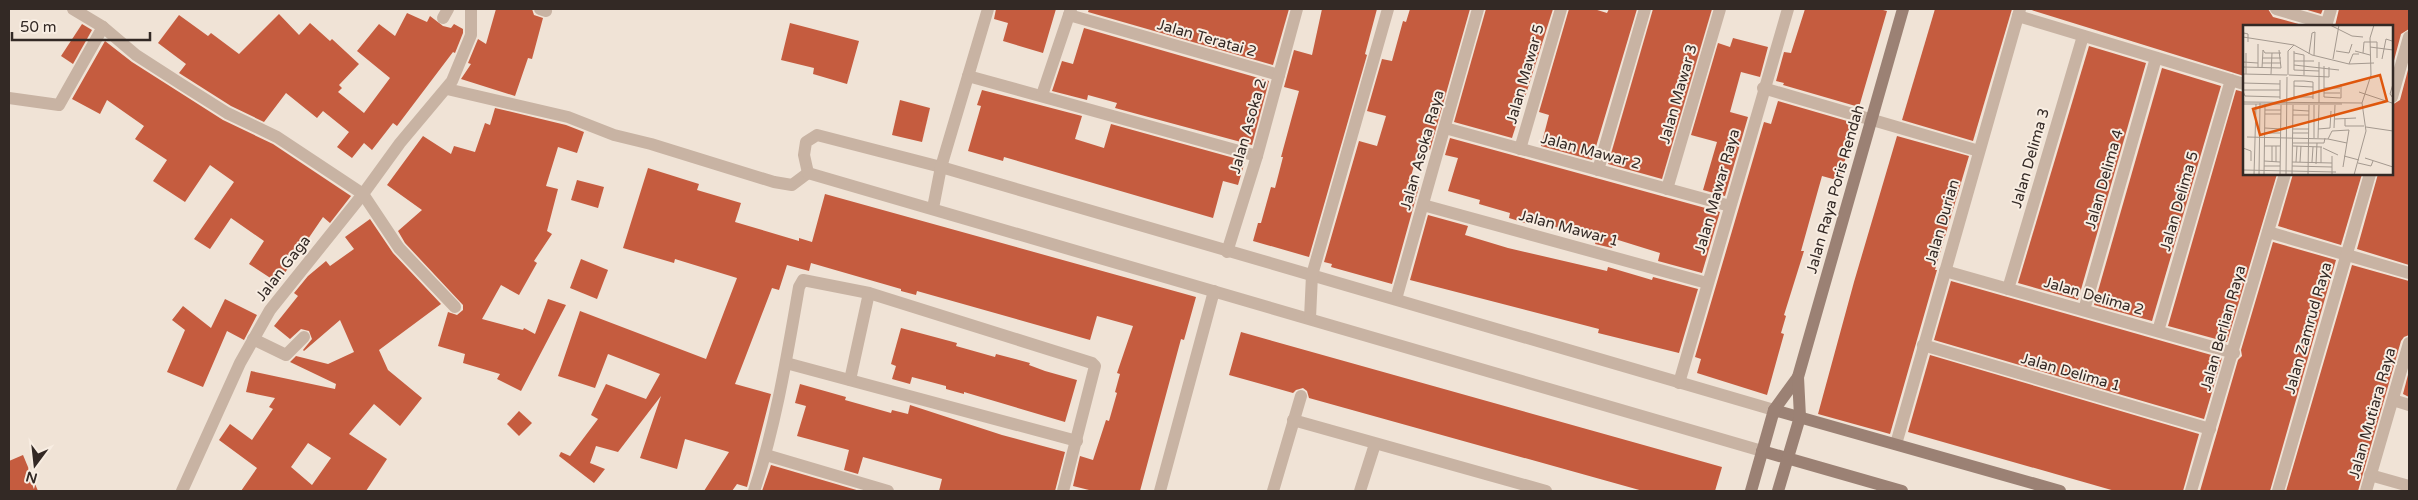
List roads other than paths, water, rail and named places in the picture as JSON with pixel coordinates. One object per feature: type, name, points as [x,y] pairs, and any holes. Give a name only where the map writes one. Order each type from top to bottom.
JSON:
[{"type":"street","points":[[73,9],[103,27],[136,55],[181,84],[228,113],[277,137],[363,194],[399,248],[455,308]]},
{"type":"street","name":"Jalan Gaga","points":[[183,491],[240,362],[270,310],[363,194],[400,143],[447,89],[471,34],[470,9]]},
{"type":"street","points":[[932,208],[941,167],[988,9]]},
{"type":"street","name":"Jalan Asoka 2","points":[[1227,252],[1257,156],[1297,9]]},
{"type":"street","points":[[1310,318],[1312,275],[1388,9]]},
{"type":"street","name":"Jalan Asoka Raya","points":[[1396,299],[1478,9]]},
{"type":"street","name":"Jalan Mawar 5","points":[[1520,149],[1561,9]]},
{"type":"street","points":[[1598,170],[1645,9]]},
{"type":"street","name":"Jalan Mawar 3","points":[[1667,189],[1720,9]]},
{"type":"street","name":"Jalan Mawar Raya","points":[[1679,383],[1788,9]]},
{"type":"street","name":"Jalan Raya Poris Rendah","points":[[1778,491],[1800,417],[1798,378],[1871,118],[1904,9]]},
{"type":"street","points":[[2276,9],[2327,25],[2331,9]]},
{"type":"street","points":[[1042,95],[1070,12]]},
{"type":"street","name":"Jalan Teratai 2","points":[[1070,12],[1279,75]]},
{"type":"street","points":[[2019,13],[2083,36],[2243,84]]},
{"type":"street","name":"Jalan Durian","points":[[1896,444],[2019,13]]},
{"type":"street","points":[[9,98],[59,105],[103,27]]},
{"type":"street","name":"Jalan Delima 3","points":[[2008,289],[2083,36]]},
{"type":"street","points":[[2393,94],[2409,37]]},
{"type":"street","name":"Jalan Delima 4","points":[[2084,310],[2156,58]]},
{"type":"street","points":[[968,76],[1257,156]]},
{"type":"street","name":"Jalan Delima 5","points":[[2158,330],[2231,80]]},
{"type":"street","points":[[1764,88],[1979,151]]},
{"type":"street","points":[[447,89],[568,117],[614,135],[651,144],[774,182],[792,184],[808,173]]},
{"type":"street","name":"Jalan Mawar 2","points":[[1444,128],[1730,206]]},
{"type":"street","points":[[808,173],[804,155],[806,142],[817,135],[941,167],[1679,383],[2060,491]]},
{"type":"street","points":[[808,173],[1902,491]]},
{"type":"street","name":"Jalan Berlian Raya","points":[[2191,491],[2234,352],[2285,175]]},
{"type":"street","name":"Jalan Zamrud Raya","points":[[2278,491],[2370,175]]},
{"type":"street","name":"Jalan Mawar 1","points":[[1423,205],[1707,283]]},
{"type":"street","points":[[2268,232],[2409,273]]},
{"type":"street","name":"Jalan Delima 2","points":[[1945,271],[2234,352]]},
{"type":"street","points":[[754,491],[766,455],[801,281],[808,280],[869,293],[1092,363],[1095,366],[1077,441],[1062,491]]},
{"type":"street","points":[[1160,491],[1214,291]]},
{"type":"street","points":[[850,380],[869,293]]},
{"type":"street","points":[[253,339],[286,355],[304,337]]},
{"type":"street","name":"Jalan Mutiara Raya","points":[[2366,491],[2409,343]]},
{"type":"street","name":"Jalan Delima 1","points":[[1923,345],[2210,429]]},
{"type":"street","points":[[786,363],[1077,441]]},
{"type":"street","name":"Jalan Raya Poris Rendah","points":[[1774,410],[1798,378]]},
{"type":"street","points":[[1273,491],[1301,396]]},
{"type":"street","points":[[2393,400],[2409,405]]},
{"type":"street","points":[[1751,491],[1774,410]]},
{"type":"street","points":[[1293,420],[1546,491]]},
{"type":"street","points":[[1360,491],[1375,444]]},
{"type":"street","points":[[766,455],[862,488],[888,491]]},
{"type":"street","points":[[2370,475],[2409,486]]}]
